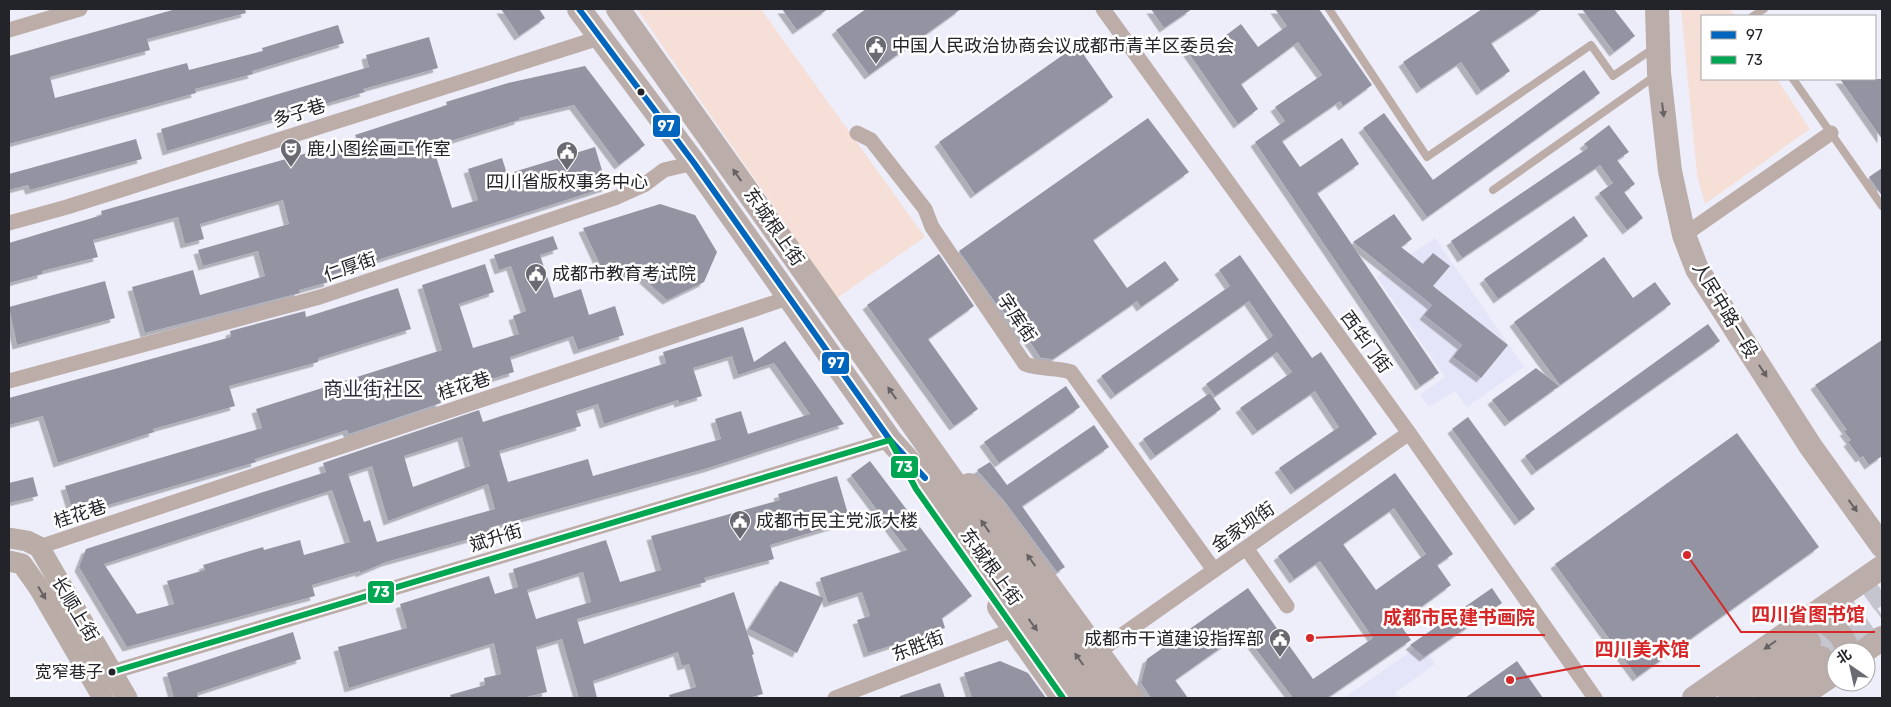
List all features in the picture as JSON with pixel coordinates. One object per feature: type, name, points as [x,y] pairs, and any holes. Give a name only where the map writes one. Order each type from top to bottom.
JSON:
[{"type":"main road","name":"东城根上街","points":[[579,9],[694,163],[890,440],[934,489],[1086,698]]},
{"type":"main road","name":"东城根上街","points":[[618,9],[930,446],[1107,698]]},
{"type":"main road","name":"人民中路一段","points":[[1657,9],[1659,74],[1670,171],[1684,234],[1698,269],[1811,447],[1882,546]]},
{"type":"main road","name":"东城根上街","points":[[890,440],[916,489],[1064,698]]},
{"type":"main road","name":"东城根上街","points":[[930,446],[994,510],[1131,698]]},
{"type":"main road","points":[[9,538],[28,541],[39,547]]},
{"type":"main road","name":"长顺上街","points":[[39,547],[127,698]]},
{"type":"main road","name":"长顺上街","points":[[9,561],[22,564],[39,588],[103,698]]},
{"type":"main road","points":[[1694,698],[1882,568]]},
{"type":"main road","points":[[1810,618],[1826,622],[1838,631],[1844,642]]},
{"type":"main road","points":[[1730,698],[1822,658]]},
{"type":"main road","points":[[1764,698],[1822,658]]},
{"type":"main road","points":[[1798,698],[1822,658]]},
{"type":"street","points":[[9,30],[80,9]]},
{"type":"street","name":"西华门街","points":[[1103,9],[1409,434],[1595,698]]},
{"type":"street","name":"多子巷","points":[[9,223],[67,207],[599,38]]},
{"type":"street","name":"字库街","points":[[857,133],[871,140],[925,208],[932,226],[1025,364],[1037,369],[1057,368],[1071,372],[1214,570]]},
{"type":"street","points":[[1684,234],[1831,133]]},
{"type":"street","name":"仁厚街","points":[[9,381],[320,297],[614,198],[644,185],[664,170],[694,163]]},
{"type":"street","name":"桂花巷","points":[[39,547],[788,298]]},
{"type":"street","name":"金家坝街","points":[[1098,652],[1409,434]]},
{"type":"street","name":"斌升街","points":[[112,672],[890,440]]},
{"type":"street","points":[[1246,548],[1287,606]]},
{"type":"street","name":"东胜街","points":[[835,698],[1015,629]]},
{"type":"lane","points":[[1329,9],[1426,157],[1590,45],[1613,76],[1658,45]]},
{"type":"lane","points":[[1493,190],[1659,74]]},
{"type":"lane","points":[[1794,80],[1882,206]]},
{"type":"shaded area","points":[[637,9],[761,9],[925,237],[837,298]]},
{"type":"shaded area","points":[[1681,9],[1730,9],[1734,15],[1701,15],[1701,80],[1778,80],[1810,129],[1705,204],[1697,175]]},
{"type":"shaded area","points":[[1435,238],[1524,367],[1467,407],[1455,391],[1429,407],[1420,395],[1445,377],[1377,277]]},
{"type":"shaded area","points":[[1421,644],[1435,664],[1395,693],[1398,698],[1344,698]]},
{"type":"building","points":[[176,9],[245,9],[246,13],[147,39],[150,50],[50,77],[55,98],[187,63],[189,70],[263,51],[262,48],[338,25],[344,43],[252,71],[253,74],[195,89],[196,93],[9,144],[9,56]]},
{"type":"building","points":[[501,9],[539,9],[545,18],[519,36]]},
{"type":"building","points":[[782,9],[828,9],[797,30]]},
{"type":"building","points":[[866,9],[961,9],[869,75],[836,30]]},
{"type":"building","points":[[1151,9],[1192,9],[1164,28]]},
{"type":"building","points":[[1275,9],[1319,9],[1372,85],[1343,106],[1340,101],[1282,141],[1300,167],[1342,138],[1359,164],[1317,193],[1439,373],[1420,386],[1255,142],[1285,121],[1275,107],[1322,75],[1298,42],[1241,84],[1258,109],[1238,124],[1188,52],[1208,38],[1213,45],[1241,24],[1258,47],[1287,26]]},
{"type":"building","points":[[1482,9],[1542,9],[1491,43],[1510,71],[1481,91],[1461,62],[1421,89],[1403,62]]},
{"type":"building","points":[[1582,9],[1614,9],[1635,36],[1614,52]]},
{"type":"building","points":[[429,37],[438,68],[363,89],[365,92],[167,151],[161,129],[369,67],[366,55]]},
{"type":"building","points":[[1077,45],[1113,97],[975,194],[939,142]]},
{"type":"building","points":[[585,66],[645,145],[619,165],[574,105],[519,118],[519,120],[437,145],[438,149],[434,150],[452,208],[478,200],[468,169],[502,158],[507,174],[595,147],[607,187],[327,276],[329,282],[299,290],[300,293],[145,333],[132,287],[193,270],[200,295],[265,276],[258,251],[203,266],[198,250],[289,224],[283,200],[200,224],[204,239],[185,244],[178,217],[93,240],[98,257],[42,271],[42,274],[9,283],[9,243],[102,215],[101,211],[357,139],[355,135],[447,105],[446,102],[508,83]]},
{"type":"building","points":[[1584,70],[1600,93],[1427,217],[1363,128],[1384,113],[1433,180]]},
{"type":"building","points":[[1882,79],[1882,139],[1841,80]]},
{"type":"building","points":[[1148,118],[1189,172],[1093,240],[1127,288],[1165,261],[1179,280],[1141,307],[1137,301],[1053,359],[1041,358],[1026,336],[1023,338],[997,305],[959,251]]},
{"type":"building","points":[[1609,125],[1629,152],[1617,160],[1635,184],[1624,192],[1643,218],[1627,230],[1599,193],[1613,183],[1600,165],[1462,258],[1451,241],[1588,148],[1584,144]]},
{"type":"building","points":[[136,139],[142,159],[30,190],[28,185],[9,190],[9,174]]},
{"type":"building","points":[[1882,168],[1882,196],[1869,177]]},
{"type":"building","points":[[660,204],[695,215],[717,252],[704,282],[667,300],[643,278],[603,271],[583,228]]},
{"type":"building","points":[[1394,214],[1412,239],[1401,247],[1423,264],[1433,253],[1450,266],[1433,286],[1508,345],[1481,378],[1453,357],[1462,345],[1424,315],[1432,305],[1353,242]]},
{"type":"building","points":[[1574,216],[1588,236],[1498,299],[1484,279]]},
{"type":"building","points":[[553,236],[558,249],[540,255],[554,298],[581,289],[589,315],[615,306],[624,335],[578,350],[573,336],[510,357],[514,372],[439,395],[441,403],[349,434],[347,430],[255,459],[256,462],[74,515],[65,486],[262,428],[256,409],[442,350],[422,285],[485,264],[494,292],[459,304],[473,348],[519,334],[513,316],[526,311],[511,266],[499,270],[494,255]]},
{"type":"building","points":[[939,254],[974,306],[928,339],[978,409],[954,426],[867,305]]},
{"type":"building","points":[[1240,255],[1312,358],[1321,352],[1377,434],[1295,490],[1279,468],[1339,427],[1315,391],[1257,431],[1240,408],[1292,372],[1277,352],[1215,396],[1206,384],[1273,336],[1249,301],[1115,395],[1101,376],[1230,286],[1219,270]]},
{"type":"building","points":[[1604,257],[1633,298],[1655,282],[1671,304],[1560,385],[1514,322]]},
{"type":"building","points":[[105,281],[115,318],[17,345],[9,307]]},
{"type":"building","points":[[398,288],[411,329],[318,358],[318,362],[229,386],[235,406],[153,429],[154,432],[58,463],[43,416],[9,425],[9,398],[231,337],[230,331],[305,311],[306,317]]},
{"type":"building","points":[[1708,324],[1720,341],[1536,471],[1525,456]]},
{"type":"building","points":[[743,327],[754,362],[785,341],[844,424],[708,468],[489,528],[491,533],[386,562],[360,573],[360,571],[312,585],[315,596],[127,647],[79,567],[86,549],[326,472],[323,463],[479,410],[483,422],[666,363],[663,352]],"holes":[[[732,356],[738,375],[774,363],[810,414],[748,434],[741,411],[715,419],[721,439],[593,476],[588,459],[508,482],[499,451],[581,426],[576,411],[598,404],[604,424],[678,400],[679,403],[702,396],[693,368]],[[462,437],[470,466],[413,487],[404,456]],[[372,466],[388,521],[488,484],[495,509],[377,542],[370,520],[364,522],[348,474]],[[332,490],[350,542],[304,555],[300,540],[264,550],[263,547],[203,565],[205,570],[167,581],[174,604],[137,614],[104,564]]]},
{"type":"building","points":[[1882,340],[1882,456],[1869,465],[1863,456],[1860,458],[1848,442],[1851,440],[1844,431],[1847,430],[1815,385]]},
{"type":"building","points":[[1536,368],[1559,386],[1509,422],[1492,400]]},
{"type":"building","points":[[1066,386],[1080,407],[999,463],[984,442]]},
{"type":"building","points":[[1210,393],[1221,409],[1155,456],[1143,439]]},
{"type":"building","points":[[1468,417],[1535,509],[1519,521],[1452,429]]},
{"type":"building","points":[[1094,425],[1109,447],[1022,506],[1065,567],[1057,572],[1005,502],[977,470],[990,462],[1007,485]]},
{"type":"building","points":[[1737,433],[1819,547],[1637,677],[1555,564]]},
{"type":"building","points":[[870,461],[972,596],[942,618],[945,628],[868,653],[857,620],[870,616],[862,592],[828,603],[820,578],[907,550],[851,475]]},
{"type":"building","points":[[1395,473],[1453,554],[1437,565],[1451,585],[1399,623],[1411,640],[1327,698],[1293,698],[1243,632],[1175,680],[1188,698],[1151,698],[1141,683],[1147,659],[1248,588],[1313,679],[1373,638],[1320,561],[1294,579],[1278,556]],"holes":[[[1394,508],[1426,554],[1376,590],[1343,544]]]},
{"type":"building","points":[[837,476],[850,521],[770,545],[774,559],[704,578],[706,582],[577,619],[584,644],[734,592],[754,654],[752,655],[763,694],[748,698],[670,698],[669,695],[696,687],[689,664],[682,666],[678,652],[593,681],[597,698],[579,698],[562,639],[536,647],[547,692],[522,698],[451,698],[450,695],[485,685],[484,678],[501,674],[494,643],[349,688],[338,647],[407,628],[400,604],[489,576],[495,594],[518,587],[513,569],[606,540],[620,582],[661,570],[651,536],[780,500],[778,494]],"holes":[[[583,572],[591,602],[536,619],[527,590]]]},
{"type":"building","points":[[33,477],[38,496],[9,503],[9,483]]},
{"type":"building","points":[[780,581],[824,598],[797,653],[749,629]]},
{"type":"building","points":[[1492,588],[1502,603],[1424,657],[1410,645]]},
{"type":"building","points":[[293,632],[301,659],[197,693],[198,698],[174,698],[167,673]]},
{"type":"building","points":[[1000,661],[1028,673],[1046,698],[972,698],[964,673]]},
{"type":"building","points":[[1517,661],[1543,698],[1465,698]]},
{"type":"building","points":[[940,683],[945,698],[900,698],[900,696]]},
{"type":"tunnel","points":[[1809,642],[1882,591]]},
{"type":"tunnel","points":[[1821,658],[1882,615]]},
{"type":"transit line","name":"97","points":[[579,9],[694,163],[890,440],[925,478]]},
{"type":"transit line","name":"73","points":[[112,672],[890,440],[916,489],[1063,698]]},
{"type":"place","name":"中国人民政治协商会议成都市青羊区委员会","points":[[876,65]]},
{"type":"place","name":"鹿小图绘画工作室","points":[[291,168]]},
{"type":"place","name":"四川省版权事务中心","points":[[567,171]]},
{"type":"place","name":"成都市教育考试院","points":[[536,293]]},
{"type":"place","name":"成都市民主党派大楼","points":[[740,540]]},
{"type":"place","name":"四川省图书馆","points":[[1687,555]]},
{"type":"place","name":"成都市民建书画院","points":[[1310,638]]},
{"type":"place","name":"成都市干道建设指挥部","points":[[1280,658]]},
{"type":"place","name":"宽窄巷子","points":[[112,672]]},
{"type":"place","name":"四川美术馆","points":[[1510,680]]},
{"type":"district","name":"商业街社区","points":[[373,389]]}]
